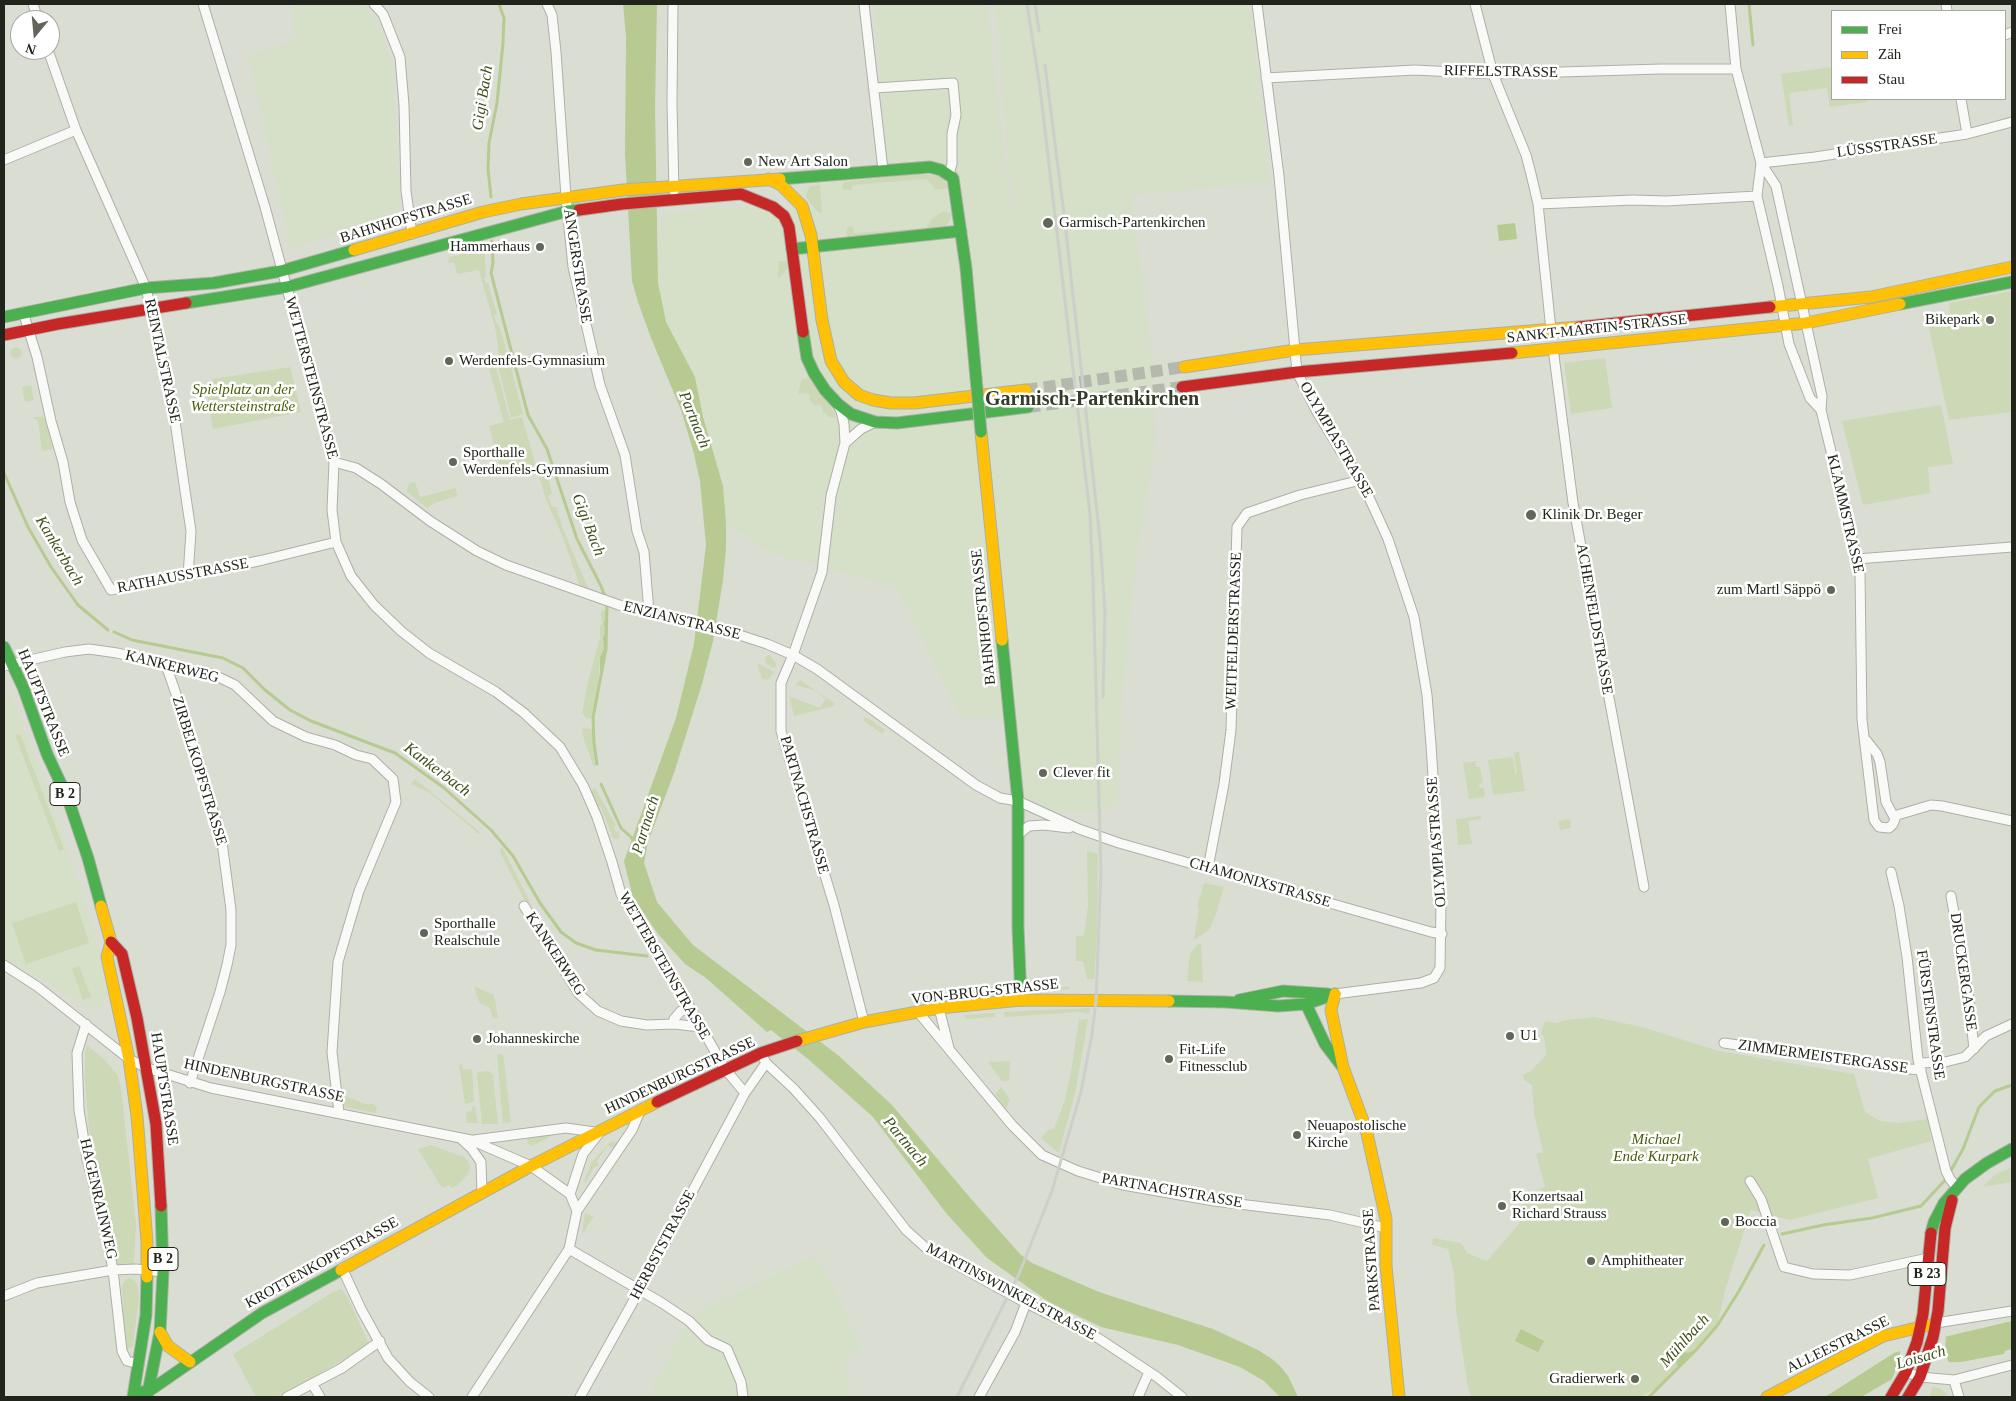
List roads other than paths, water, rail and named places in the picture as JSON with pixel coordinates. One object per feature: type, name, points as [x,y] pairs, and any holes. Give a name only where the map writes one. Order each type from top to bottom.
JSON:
[{"type":"main road","name":"BAHNHOFSTRASSE","points":[[4,317],[146,288],[212,283],[281,270],[412,234],[483,212],[566,197],[657,187],[801,178],[930,167],[949,174],[953,178],[961,231],[1018,801],[1018,927],[1021,1000]]},
{"type":"main road","points":[[784,216],[786,205],[801,178]]},
{"type":"main road","points":[[769,179],[792,194],[802,206],[813,246],[822,320],[831,361],[844,382],[859,395],[891,403],[914,403],[1026,390]]},
{"type":"main road","points":[[4,335],[287,287],[568,211],[660,200],[741,194],[773,207],[784,216],[789,227],[807,358],[814,373],[838,404],[850,414],[875,422],[917,421],[1028,407]]},
{"type":"main road","points":[[792,249],[961,231]]},
{"type":"main road","name":"SANKT-MARTIN-STRASSE","points":[[1184,367],[1295,350],[1551,330],[1871,297],[2012,267]]},
{"type":"main road","name":"SANKT-MARTIN-STRASSE","points":[[1182,387],[1297,372],[1461,359],[1553,348],[1786,326],[2012,282]]},
{"type":"main road","name":"HAUPTSTRASSE","points":[[4,647],[8,665],[23,687],[47,754],[68,799],[88,858],[111,942],[108,957],[137,1116],[144,1188],[148,1272],[146,1315],[133,1395]]},
{"type":"main road","name":"HAUPTSTRASSE","points":[[111,942],[122,954],[147,1068],[156,1124],[161,1186],[163,1272],[160,1332],[148,1394]]},
{"type":"main road","name":"VON-BRUG-STRASSE","points":[[1230,1002],[1283,991],[1335,994]]},
{"type":"main road","name":"VON-BRUG-STRASSE","points":[[779,1049],[821,1033],[864,1022],[939,1008],[1021,1000],[1066,999],[1230,1002],[1268,1006],[1307,1006],[1335,994]]},
{"type":"main road","name":"PARKSTRASSE","points":[[1335,994],[1330,1010],[1343,1067],[1366,1129],[1380,1186],[1386,1228],[1386,1266],[1399,1397]]},
{"type":"main road","name":"PARKSTRASSE","points":[[1307,1006],[1325,1044],[1343,1067]]},
{"type":"main road","name":"HINDENBURGSTRASSE","points":[[531,1166],[641,1109],[725,1069],[764,1058],[779,1049]]},
{"type":"main road","name":"B 23","points":[[1891,1397],[1906,1372],[1921,1326],[1930,1236],[1934,1222],[1944,1203],[1973,1172],[2012,1149]]},
{"type":"main road","name":"KROTTENKOPFSTRASSE","points":[[133,1395],[148,1394],[190,1362],[262,1313],[531,1166]]},
{"type":"main road","points":[[144,1188],[161,1186]]},
{"type":"main road","name":"B 23","points":[[1908,1397],[1920,1377],[1933,1337],[1945,1228],[1949,1207],[1957,1188]]},
{"type":"main road","name":"ALLEESTRASSE","points":[[1767,1397],[1883,1336],[1936,1323]]},
{"type":"main road","points":[[160,1332],[168,1346],[190,1362]]},
{"type":"street","name":"WETTERSTEINSTRASSE","points":[[203,4],[265,207],[334,462],[332,510],[336,542],[351,576],[374,605],[401,631],[429,653],[496,692],[524,713],[560,748],[583,785],[597,818],[621,894],[668,969],[689,1009],[725,1069]]},
{"type":"street","points":[[374,4],[383,14],[400,57],[404,105],[406,191],[412,234]]},
{"type":"street","name":"ANGERSTRASSE","points":[[547,4],[552,15],[556,52],[573,267],[600,385],[626,455],[637,531],[644,552],[649,612]]},
{"type":"street","points":[[673,4],[672,103],[675,199]]},
{"type":"street","points":[[864,4],[884,170]]},
{"type":"street","name":"OLYMPIASTRASSE","points":[[1257,4],[1279,176],[1297,372],[1317,412],[1361,480],[1388,539],[1414,617],[1432,745],[1442,934],[1440,968],[1434,978],[1428,981],[1335,994]]},
{"type":"street","points":[[1475,4],[1494,74],[1526,155],[1538,204],[1551,330]]},
{"type":"street","name":"KLAMMSTRASSE","points":[[1730,4],[1736,69],[1761,163],[1776,186],[1822,396],[1820,410],[1860,572],[1860,689],[1862,720],[1866,740],[1874,820],[1879,827],[1885,829],[1894,824],[1894,816],[1886,802],[1880,762],[1877,754],[1866,740]]},
{"type":"street","name":"REINTALSTRASSE","points":[[52,60],[76,130],[146,288],[152,309],[175,421],[191,531],[188,576]]},
{"type":"street","name":"RIFFELSTRASSE","points":[[1266,78],[1415,70],[1494,74],[1661,68],[1736,69]]},
{"type":"street","name":"BAHNHOFSTRASSE","points":[[875,88],[952,83],[956,115],[952,134],[952,164],[949,174]]},
{"type":"street","points":[[1961,100],[1967,134]]},
{"type":"street","name":"LÜSSSTRASSE","points":[[1761,163],[1815,157],[1967,134],[2012,122]]},
{"type":"street","points":[[4,160],[76,130]]},
{"type":"street","name":"KLAMMSTRASSE","points":[[1761,163],[1757,196],[1789,344],[1810,398],[1820,410]]},
{"type":"street","points":[[1538,204],[1633,200],[1666,201],[1757,196]]},
{"type":"street","name":"RATHAUSSTRASSE","points":[[23,312],[37,356],[50,421],[63,462],[70,502],[82,540],[111,590],[157,580],[188,576],[336,542]]},
{"type":"street","name":"ACHENFELDSTRASSE","points":[[1553,348],[1573,503],[1644,887]]},
{"type":"street","name":"PARTNACHSTRASSE","points":[[838,404],[842,411],[845,443],[831,496],[822,572],[781,683],[781,731],[834,905],[864,1022]]},
{"type":"street","points":[[845,443],[861,429],[875,422]]},
{"type":"street","name":"ENZIANSTRASSE","points":[[334,462],[356,468],[381,484],[430,522],[477,551],[506,565],[594,597],[724,630],[767,644],[792,655],[817,668],[976,786],[1000,798],[1018,801]]},
{"type":"street","name":"WEITFELDERSTRASSE","points":[[1208,868],[1224,784],[1230,730],[1237,527],[1247,514],[1300,495],[1361,480]]},
{"type":"street","points":[[1857,559],[2012,547]]},
{"type":"street","name":"KANKERWEG","points":[[8,665],[65,652],[89,649],[117,653],[212,674],[231,683],[273,721],[306,737],[335,744],[356,755],[372,759],[393,779],[396,802],[359,891],[338,962],[332,1052],[339,1113]]},
{"type":"street","name":"ZIRBELKOPFSTRASSE","points":[[166,665],[200,766],[222,842],[231,910],[231,945],[227,965],[190,1083]]},
{"type":"street","name":"CHAMONIXSTRASSE","points":[[1018,801],[1079,829],[1119,843],[1442,934]]},
{"type":"street","points":[[1894,816],[1931,805],[2012,821]]},
{"type":"street","name":"CHAMONIXSTRASSE","points":[[1019,834],[1029,826],[1044,825],[1079,829]]},
{"type":"street","name":"FÜRSTENSTRASSE","points":[[1891,872],[1899,906],[1907,957],[1920,1066],[1946,1171],[1957,1188]]},
{"type":"street","name":"DRUCKERGASSE","points":[[1951,896],[1968,993],[1974,1049]]},
{"type":"street","name":"KANKERWEG","points":[[524,906],[579,994],[593,1006],[621,1021],[647,1025],[673,1024],[700,1027]]},
{"type":"street","name":"HINDENBURGSTRASSE","points":[[4,966],[38,987],[128,1059],[147,1068],[190,1083],[471,1140],[531,1166]]},
{"type":"street","name":"PARTNACHSTRASSE","points":[[939,1008],[949,1048]]},
{"type":"street","points":[[673,1024],[674,1019],[681,1011],[689,1009]]},
{"type":"street","name":"PARTNACHSTRASSE","points":[[918,1012],[1012,1125],[1042,1155],[1102,1179],[1214,1201],[1330,1215],[1386,1228]]},
{"type":"street","name":"HAGENRAINWEG","points":[[86,1024],[77,1053],[79,1110],[87,1159],[108,1238],[114,1270],[124,1356],[127,1361],[139,1364]]},
{"type":"street","name":"ZIMMERMEISTERGASSE","points":[[1724,1044],[1898,1068],[1965,1058],[1986,1036],[2012,1024]]},
{"type":"street","name":"HERBSTSTRASSE","points":[[580,1397],[640,1291],[764,1058]]},
{"type":"street","name":"MARTINSWINKELSTRASSE","points":[[764,1058],[820,1118],[888,1208],[926,1248],[1026,1303],[1098,1338],[1157,1377],[1182,1397]]},
{"type":"street","points":[[725,1069],[745,1093]]},
{"type":"street","points":[[472,1397],[569,1249],[577,1211],[632,1130],[641,1109]]},
{"type":"street","name":"HINDENBURGSTRASSE","points":[[471,1140],[566,1128],[599,1131]]},
{"type":"street","points":[[570,1194],[583,1154],[599,1131]]},
{"type":"street","points":[[460,1138],[471,1148],[481,1162],[482,1192]]},
{"type":"street","points":[[531,1166],[570,1194],[577,1211]]},
{"type":"street","points":[[1750,1181],[1761,1198],[1784,1267],[1813,1274],[1850,1275],[1928,1258]]},
{"type":"street","points":[[569,1249],[688,1321],[708,1340],[726,1349],[741,1382],[743,1397]]},
{"type":"street","points":[[342,1268],[361,1309],[388,1358],[410,1382],[429,1397]]},
{"type":"street","points":[[4,1296],[37,1283],[114,1270],[136,1269],[148,1272],[163,1272]]},
{"type":"street","points":[[979,1397],[1015,1332],[1026,1303]]},
{"type":"street","name":"ALLEESTRASSE","points":[[1936,1323],[2012,1311]]},
{"type":"street","points":[[287,1397],[313,1385],[342,1368],[380,1341]]},
{"type":"street","points":[[1906,1372],[1920,1377],[1954,1380],[2012,1366]]},
{"type":"street","points":[[1138,1397],[1149,1372]]},
{"type":"street","points":[[1954,1380],[1959,1397]]},
{"type":"street","points":[[313,1385],[320,1397]]},
{"type":"water","name":"Partnach","points":[[623,4],[657,4],[655,107],[658,283],[666,322],[695,377],[703,417],[723,486],[726,523],[723,580],[713,641],[702,684],[674,773],[648,842],[644,863],[657,902],[693,945],[839,1056],[892,1105],[1020,1254],[1032,1263],[1099,1292],[1213,1329],[1258,1350],[1281,1367],[1288,1376],[1298,1397],[1280,1397],[1264,1381],[1240,1367],[1178,1345],[1101,1327],[1049,1302],[987,1258],[946,1213],[873,1117],[808,1059],[771,1030],[767,1032],[706,978],[685,964],[658,934],[633,898],[624,861],[676,718],[694,644],[706,545],[700,481],[693,450],[681,410],[651,338],[632,281],[625,154],[626,37]]},
{"type":"water","points":[[1515,223],[1517,239],[1499,241],[1497,225]]},
{"type":"water","points":[[607,618],[606,648],[600,673],[600,657],[604,649],[604,622]]},
{"type":"water","name":"Loisach","points":[[2012,1321],[2012,1349],[2005,1351],[2004,1354],[1961,1362],[1931,1363],[1913,1367],[1861,1397],[1825,1397],[1894,1353],[1948,1336]]},
{"type":"water","points":[[1521,1329],[1544,1341],[1538,1352],[1515,1341]]},
{"type":"water","points":[[1697,1349],[1679,1367],[1677,1365],[1676,1358],[1684,1352],[1688,1353]]},
{"type":"waterway","name":"Gigi Bach","points":[[491,197],[488,169],[489,143],[497,103],[503,43],[504,18],[499,4]]},
{"type":"waterway","points":[[1749,4],[1753,45]]},
{"type":"waterway","name":"Gigi Bach","points":[[492,241],[493,263],[491,273],[528,415],[547,449],[577,539],[607,602],[606,649],[593,718],[597,764]]},
{"type":"waterway","name":"Kankerbach","points":[[4,473],[28,527],[51,567],[78,605],[108,630]]},
{"type":"waterway","name":"Kankerbach","points":[[114,632],[132,640],[223,658],[243,668],[265,690],[290,710],[311,721],[395,753],[443,787],[491,830],[513,856],[540,903],[561,932],[576,943],[596,950],[647,956]]},
{"type":"waterway","name":"Gigi Bach","points":[[601,784],[621,828],[634,842]]},
{"type":"waterway","name":"Mühlbach","points":[[1949,1174],[1963,1149],[1979,1107],[1995,1091],[2012,1085]]},
{"type":"waterway","name":"Mühlbach","points":[[1782,1234],[1823,1225],[1872,1218],[1921,1206],[1947,1178]]},
{"type":"waterway","name":"Mühlbach","points":[[1649,1397],[1717,1326],[1764,1245]]},
{"type":"tunnel","points":[[1026,390],[1184,367]]},
{"type":"tunnel","points":[[1028,407],[1182,387]]},
{"type":"railway","points":[[957,1397],[1019,1274],[1052,1191],[1081,1092],[1096,1001],[1101,871],[1090,514],[1040,88],[1027,4]]},
{"type":"railway","points":[[1035,4],[1039,31]]},
{"type":"railway","points":[[1045,65],[1064,214],[1100,539],[1105,612],[1103,697]]},
{"type":"place","name":"New Art Salon","points":[[748,162]]},
{"type":"place","name":"Garmisch-Partenkirchen","points":[[1048,223]]},
{"type":"place","name":"Hammerhaus","points":[[540,247]]},
{"type":"place","name":"Bikepark","points":[[1990,320]]},
{"type":"place","name":"Werdenfels-Gymnasium","points":[[449,361]]},
{"type":"place","name":"Sporthalle Werdenfels-Gymnasium","points":[[453,462]]},
{"type":"place","name":"Klinik Dr. Beger","points":[[1531,515]]},
{"type":"place","name":"zum Martl Säppö","points":[[1831,590]]},
{"type":"place","name":"Clever fit","points":[[1043,773]]},
{"type":"place","name":"Sporthalle Realschule","points":[[424,933]]},
{"type":"place","name":"U1","points":[[1510,1036]]},
{"type":"place","name":"Johanneskirche","points":[[477,1039]]},
{"type":"place","name":"Fit-Life Fitnessclub","points":[[1169,1059]]},
{"type":"place","name":"Neuapostolische Kirche","points":[[1297,1135]]},
{"type":"place","name":"Konzertsaal Richard Strauss","points":[[1502,1206]]},
{"type":"place","name":"Boccia","points":[[1725,1222]]},
{"type":"place","name":"Amphitheater","points":[[1591,1261]]},
{"type":"place","name":"Gradierwerk","points":[[1635,1379]]},
{"type":"district","name":"Garmisch-Partenkirchen","points":[[1092,400]]},
{"type":"park label","name":"Spielplatz an der Wettersteinstraße","points":[[243,398]]},
{"type":"park label","name":"Michael Ende Kurpark","points":[[1656,1148]]}]
